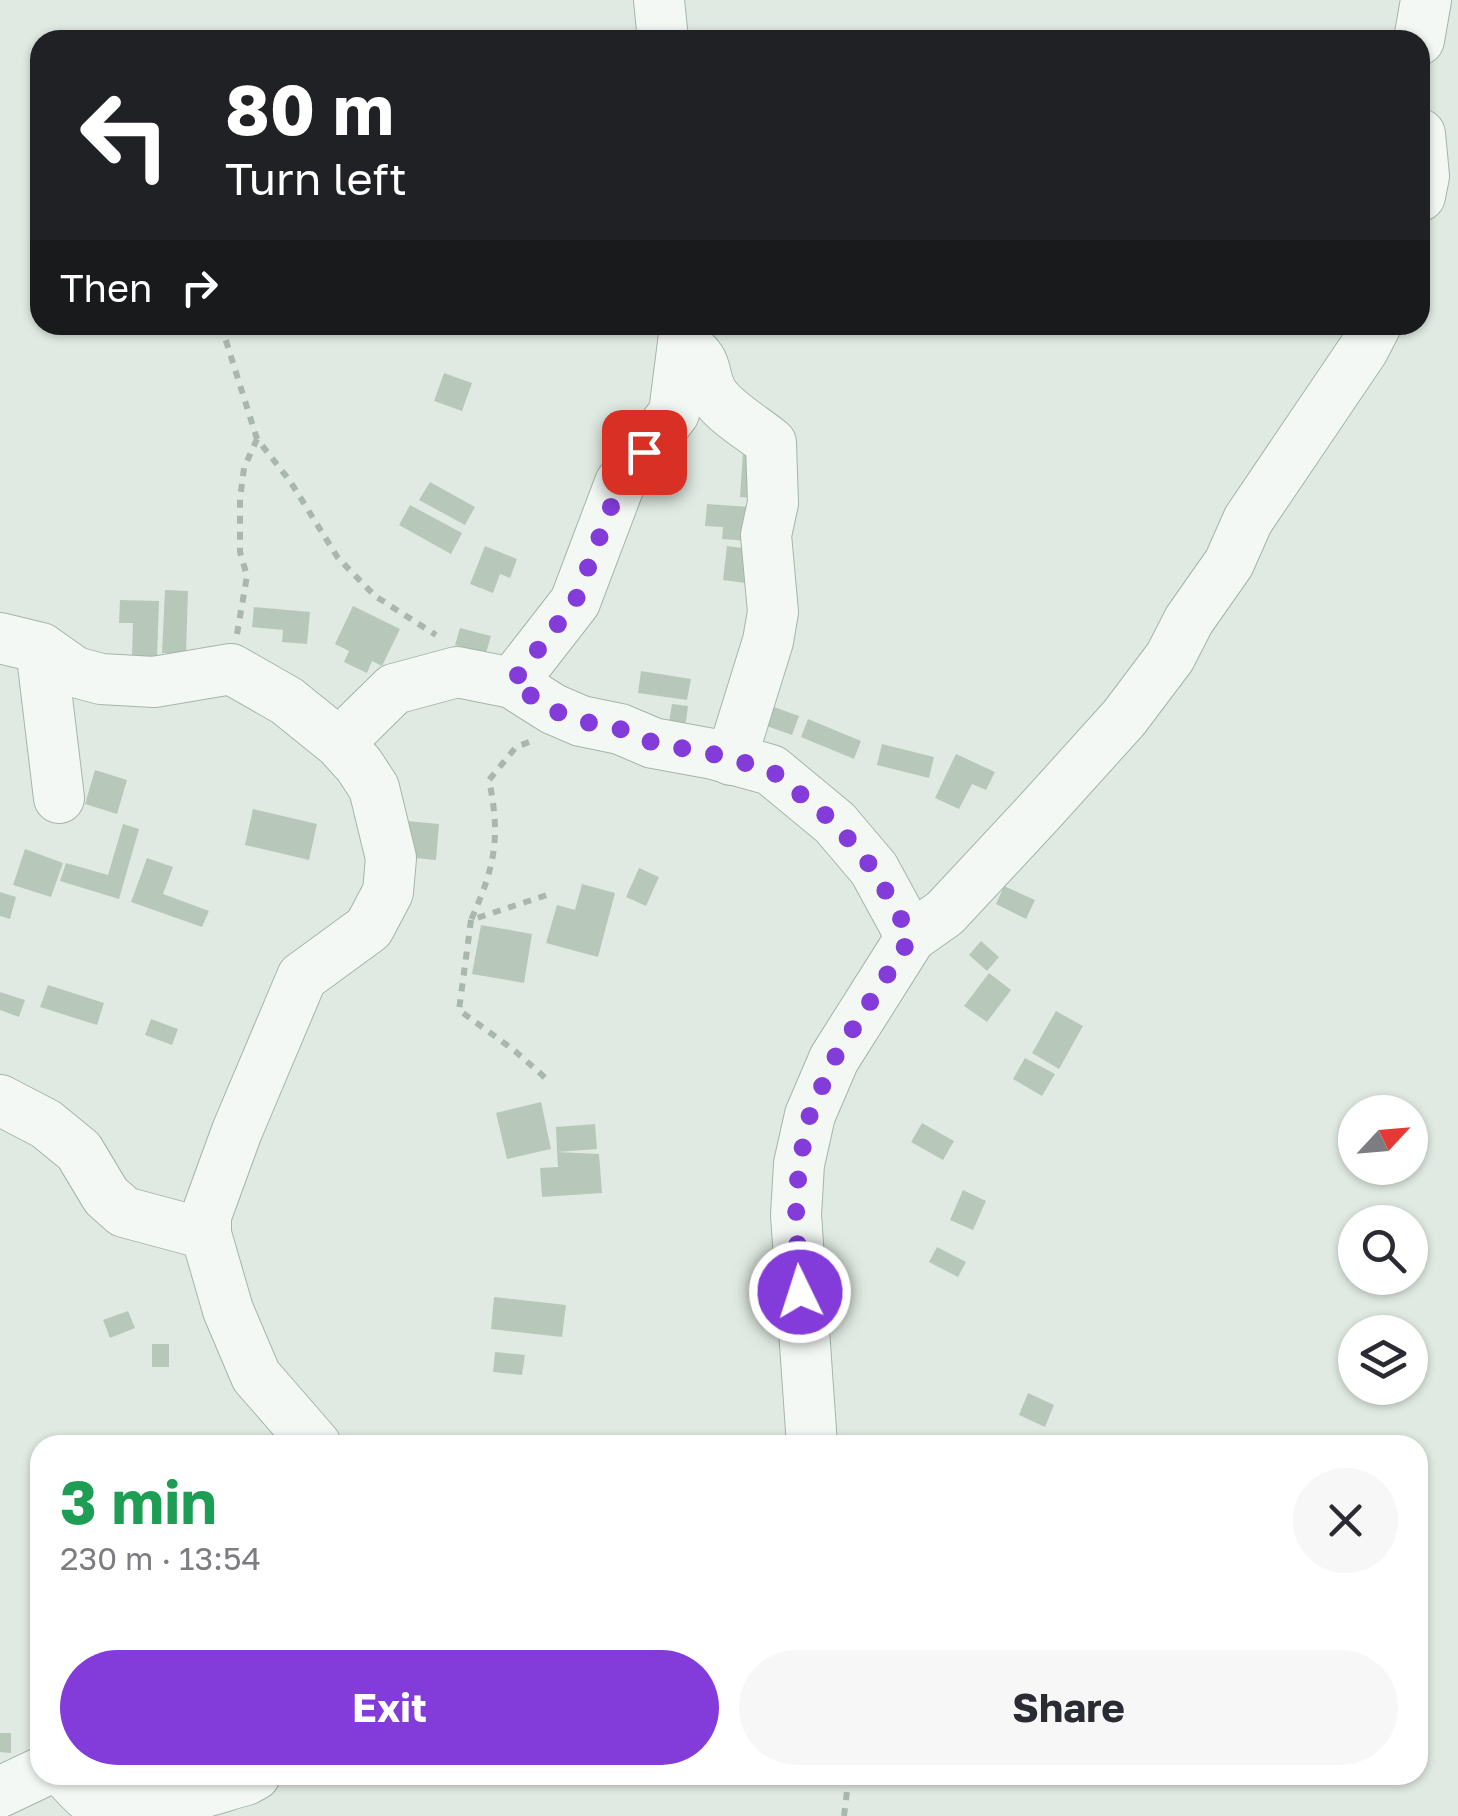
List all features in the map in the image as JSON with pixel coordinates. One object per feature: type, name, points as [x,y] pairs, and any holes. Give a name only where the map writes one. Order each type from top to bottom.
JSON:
[{"type":"street","points":[[659,0],[662,30]]},
{"type":"street","points":[[1421,30],[1426,0]]},
{"type":"street","points":[[684,335],[708,372],[714,395],[771,443],[773,502],[766,536],[773,612],[768,642],[732,760]]},
{"type":"street","points":[[512,683],[575,602],[620,483],[674,413],[684,335]]},
{"type":"street","points":[[811,1435],[797,1242],[799,1164],[810,1114],[834,1059],[911,937],[945,913],[1136,703],[1229,563],[1248,520],[1371,335]]},
{"type":"street","points":[[21,643],[75,672],[101,679],[154,682],[232,669],[287,701],[339,742],[374,788],[392,858],[388,892],[369,928],[302,977],[206,1216],[206,1234],[228,1310],[256,1376],[307,1435]]},
{"type":"street","points":[[21,643],[59,798]]},
{"type":"street","points":[[339,742],[394,689],[457,672],[512,683],[552,710],[581,721],[620,729],[654,743],[771,770],[835,823],[874,870],[911,937]]},
{"type":"street","points":[[0,1100],[46,1124],[79,1151],[106,1196],[124,1212],[206,1234]]},
{"type":"street","points":[[0,1792],[30,1778]]},
{"type":"street","points":[[76,1785],[108,1808],[128,1809],[230,1785]]},
{"type":"path","points":[[224,335],[257,439],[290,480],[338,558],[375,596],[451,644]]},
{"type":"path","points":[[232,669],[247,576],[240,552],[240,499],[244,468],[257,439]]},
{"type":"path","points":[[550,1082],[516,1050],[460,1010],[471,920],[490,878],[495,841],[497,822],[488,780],[516,747],[581,721]]},
{"type":"path","points":[[471,920],[553,893]]},
{"type":"path","points":[[844,1816],[848,1785]]},
{"type":"building","points":[[444,373],[472,383],[462,411],[434,401]]},
{"type":"building","points":[[743,452],[769,455],[766,499],[740,497]]},
{"type":"building","points":[[430,482],[475,507],[465,525],[419,500]]},
{"type":"building","points":[[707,504],[750,507],[748,541],[722,539],[723,527],[705,526]]},
{"type":"building","points":[[410,505],[462,533],[451,554],[399,525]]},
{"type":"building","points":[[485,546],[517,559],[510,578],[500,574],[493,593],[470,584]]},
{"type":"building","points":[[727,546],[750,549],[746,583],[723,580]]},
{"type":"building","points":[[165,590],[188,591],[186,654],[162,653]]},
{"type":"building","points":[[120,600],[159,601],[157,657],[132,656],[133,623],[119,623]]},
{"type":"building","points":[[353,606],[400,629],[382,666],[372,661],[367,673],[344,662],[349,651],[335,644]]},
{"type":"building","points":[[254,607],[310,612],[307,644],[282,642],[283,630],[252,627]]},
{"type":"building","points":[[460,628],[491,636],[486,653],[455,645]]},
{"type":"building","points":[[641,671],[691,679],[687,700],[638,693]]},
{"type":"building","points":[[757,701],[799,716],[792,735],[750,720]]},
{"type":"building","points":[[672,704],[688,706],[684,736],[667,734]]},
{"type":"building","points":[[808,719],[861,741],[854,759],[801,737]]},
{"type":"building","points":[[882,744],[934,757],[929,778],[877,765]]},
{"type":"building","points":[[956,754],[995,772],[986,790],[972,784],[959,809],[935,798]]},
{"type":"building","points":[[95,770],[127,780],[117,814],[85,804]]},
{"type":"building","points":[[253,809],[317,824],[309,860],[245,845]]},
{"type":"building","points":[[407,821],[439,824],[436,860],[404,857]]},
{"type":"building","points":[[123,824],[139,829],[119,899],[60,881],[66,863],[108,875]]},
{"type":"building","points":[[25,849],[63,863],[51,897],[13,885]]},
{"type":"building","points":[[147,858],[173,867],[163,894],[209,911],[202,927],[131,902]]},
{"type":"building","points":[[639,868],[659,877],[646,906],[626,897]]},
{"type":"building","points":[[582,884],[615,893],[598,957],[546,943],[557,905],[575,910]]},
{"type":"building","points":[[1004,886],[1035,900],[1026,919],[996,904]]},
{"type":"building","points":[[0,892],[16,897],[10,919],[0,916]]},
{"type":"building","points":[[481,925],[532,934],[524,983],[472,974]]},
{"type":"building","points":[[981,941],[999,957],[987,971],[969,955]]},
{"type":"building","points":[[989,973],[1011,990],[987,1022],[964,1006]]},
{"type":"building","points":[[48,985],[104,1003],[97,1025],[40,1007]]},
{"type":"building","points":[[0,992],[25,1000],[19,1017],[0,1010]]},
{"type":"building","points":[[1056,1011],[1083,1026],[1059,1069],[1032,1053]]},
{"type":"building","points":[[151,1019],[178,1029],[172,1045],[145,1035]]},
{"type":"building","points":[[1025,1058],[1055,1074],[1042,1096],[1013,1079]]},
{"type":"building","points":[[541,1102],[551,1149],[507,1159],[496,1113]]},
{"type":"building","points":[[922,1123],[954,1141],[943,1160],[911,1142]]},
{"type":"building","points":[[595,1124],[597,1149],[557,1152],[556,1127]]},
{"type":"building","points":[[557,1152],[599,1154],[602,1193],[542,1197],[540,1168],[558,1167]]},
{"type":"building","points":[[963,1190],[986,1201],[973,1230],[950,1220]]},
{"type":"building","points":[[937,1247],[966,1262],[958,1277],[929,1262]]},
{"type":"building","points":[[494,1297],[566,1305],[562,1337],[491,1329]]},
{"type":"building","points":[[128,1311],[135,1328],[110,1338],[103,1320]]},
{"type":"building","points":[[152,1344],[169,1344],[169,1367],[152,1367]]},
{"type":"building","points":[[495,1352],[525,1355],[522,1375],[493,1372]]},
{"type":"building","points":[[1028,1393],[1054,1405],[1045,1427],[1019,1415]]},
{"type":"building","points":[[0,1733],[11,1733],[11,1753],[0,1752]]},
{"type":"route","points":[[644,452],[620,483],[575,602],[512,683],[552,710],[581,721],[620,729],[654,743],[771,770],[835,823],[874,870],[911,937],[834,1059],[810,1114],[799,1164],[796,1215],[800,1292]]}]
